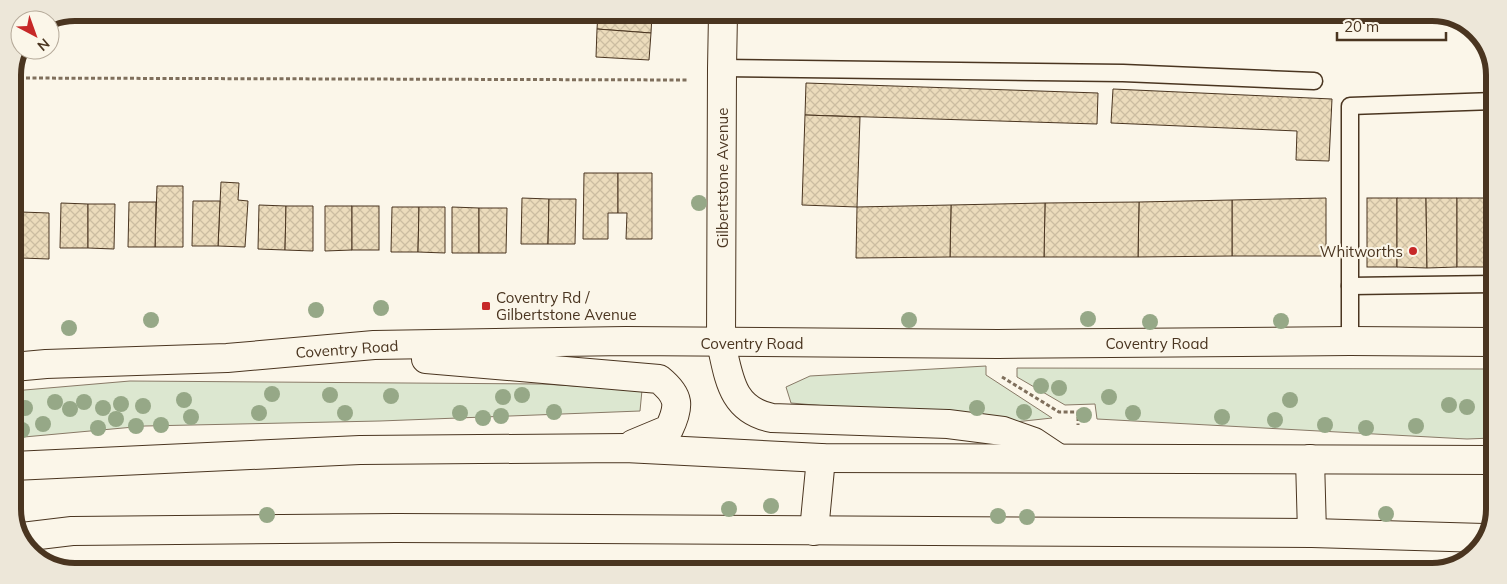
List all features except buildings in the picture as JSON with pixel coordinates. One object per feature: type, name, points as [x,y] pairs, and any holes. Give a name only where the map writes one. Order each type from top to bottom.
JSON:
[{"type":"main road","name":"Gilbertstone Avenue","points":[[723,21],[721,342],[733,390],[741,402],[764,416],[772,418],[948,424],[1003,430],[1067,458]]},
{"type":"main road","name":"Coventry Road","points":[[21,366],[227,358],[374,345],[626,341],[998,344],[1350,341],[1486,342]]},
{"type":"main road","points":[[374,345],[428,360],[659,379],[671,388],[676,399],[676,413],[669,429],[625,448]]},
{"type":"main road","points":[[21,355],[46,364]]},
{"type":"main road","points":[[21,466],[360,450],[625,448],[821,458],[1486,460]]},
{"type":"main road","points":[[814,531],[821,458]]},
{"type":"main road","points":[[1310,460],[1312,533]]},
{"type":"main road","points":[[29,536],[72,531],[386,528],[1312,533],[1477,538]]},
{"type":"lane","points":[[722,74],[1123,73],[1314,81]]},
{"type":"lane","points":[[1350,341],[1350,106],[1486,101]]},
{"type":"lane","points":[[1350,286],[1486,284]]},
{"type":"path","points":[[21,78],[722,74]]},
{"type":"path","points":[[998,344],[1000,376],[1059,412],[1078,412],[1067,458]]},
{"type":"green space","points":[[986,366],[986,375],[1052,418],[1015,422],[791,403],[786,387],[810,376]]},
{"type":"green space","points":[[1017,368],[1486,369],[1486,438],[1467,439],[1097,419],[1095,404],[1065,405],[1017,377]]},
{"type":"green space","points":[[130,381],[542,384],[642,390],[640,411],[380,421],[145,426],[21,437],[21,390]]},
{"type":"place","name":"Whitworths","points":[[1413,251]]},
{"type":"place","name":"Coventry Rd / Gilbertstone Avenue","points":[[486,306]]}]
